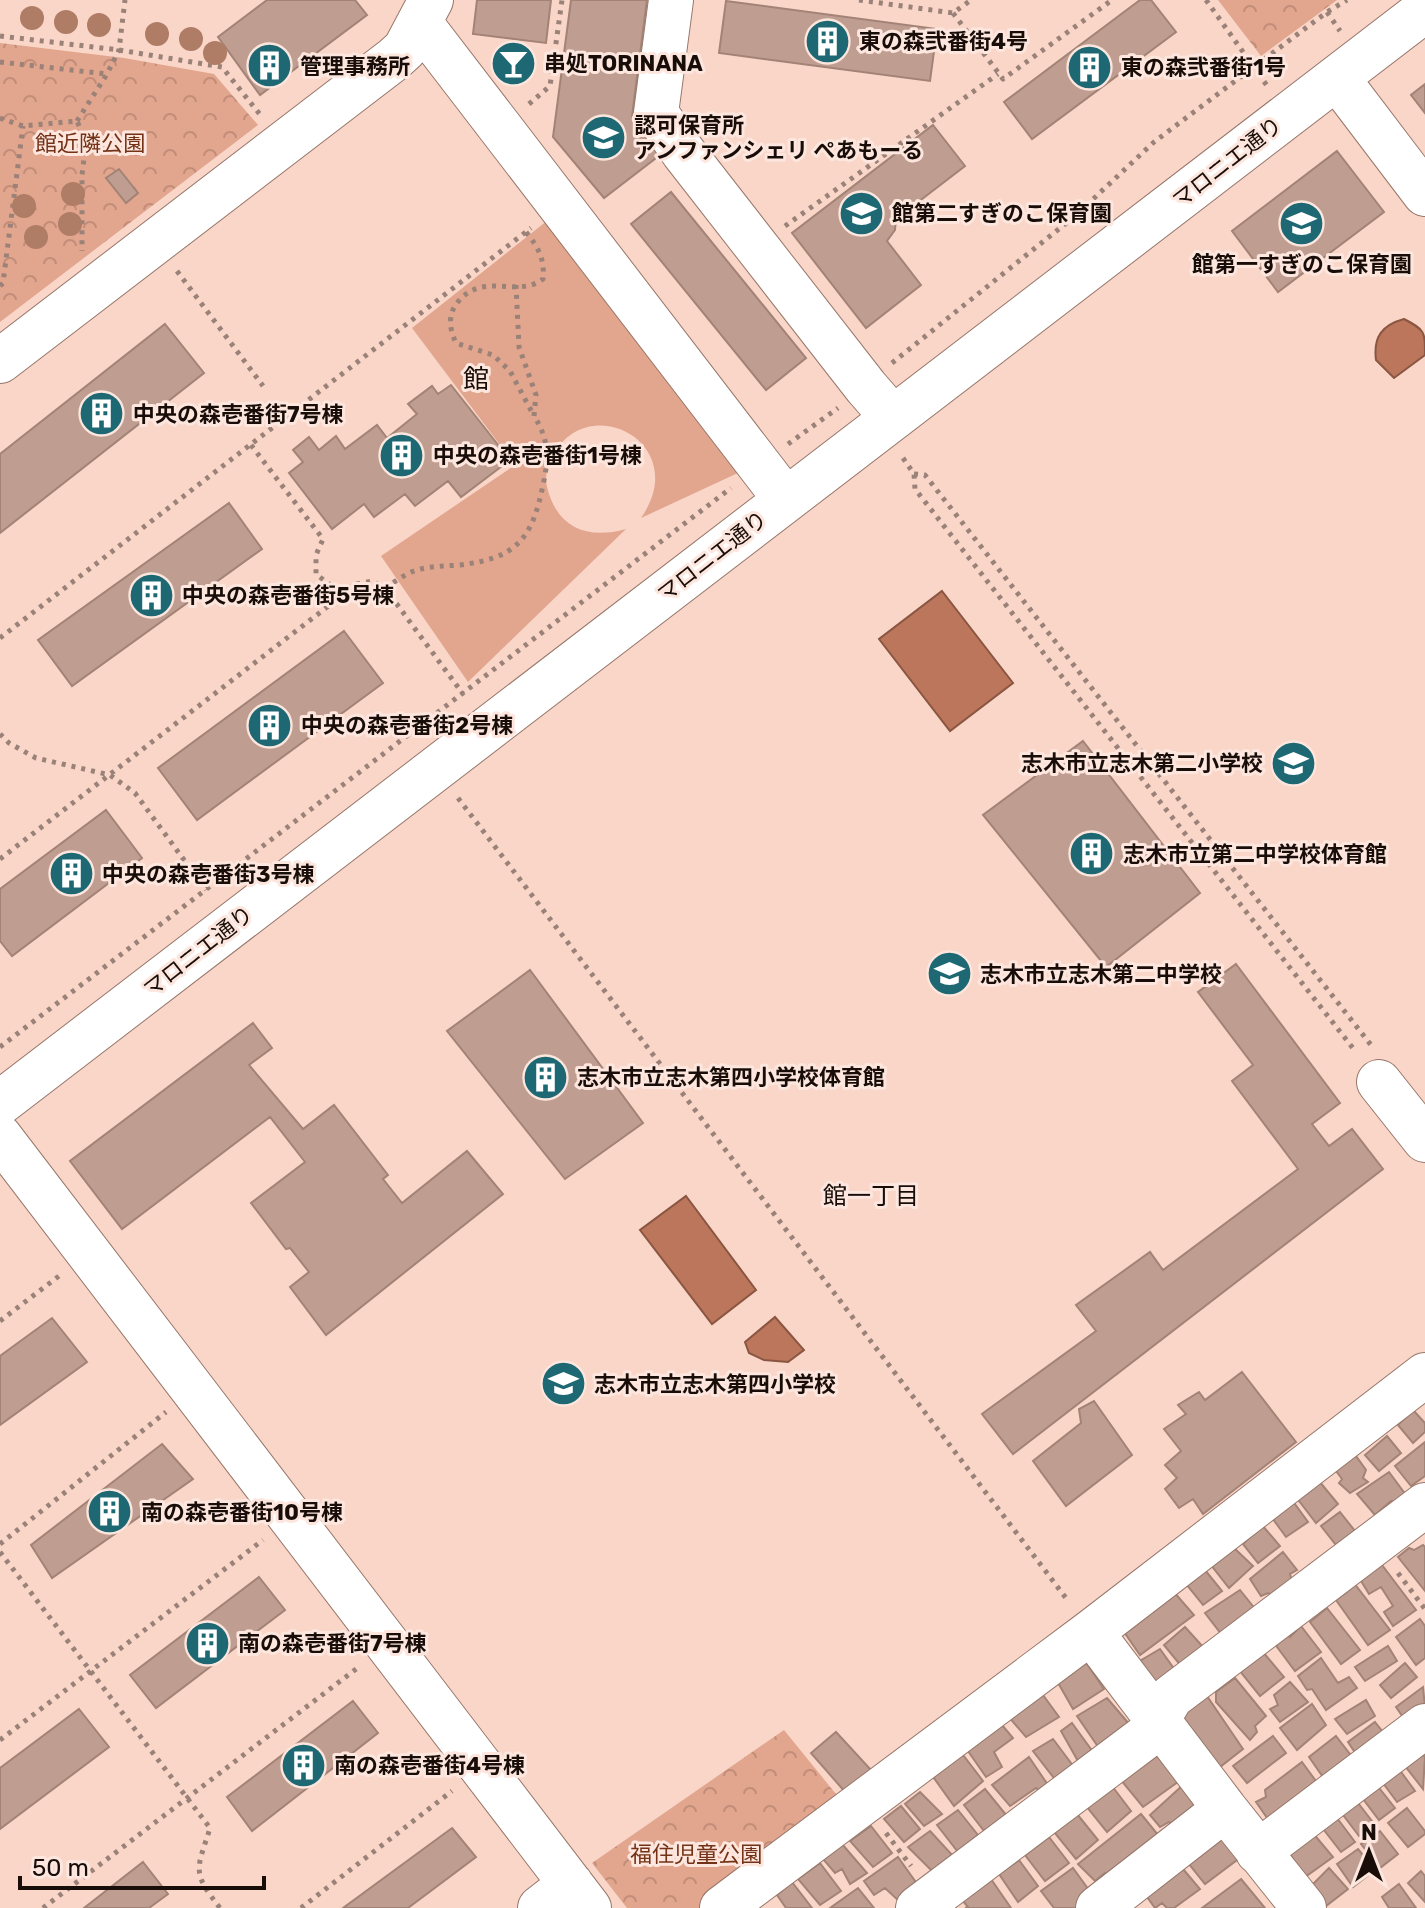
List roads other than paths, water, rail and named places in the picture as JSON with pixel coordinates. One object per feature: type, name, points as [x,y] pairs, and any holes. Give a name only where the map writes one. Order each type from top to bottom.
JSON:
[{"type":"street","points":[[671,0],[656,113],[808,313],[894,433]]},
{"type":"street","name":"マロニエ通り","points":[[0,1103],[786,500],[894,433],[1425,10]]},
{"type":"street","points":[[0,361],[394,59],[405,49],[426,12],[786,500]]},
{"type":"street","points":[[1337,78],[1425,194]]},
{"type":"street","points":[[1380,1070],[1425,1140]]},
{"type":"street","points":[[0,1137],[567,1900]]},
{"type":"street","points":[[722,1908],[1091,1632],[1425,1375]]},
{"type":"street","points":[[926,1902],[1148,1735],[1171,1697],[1375,1543],[1421,1516]]},
{"type":"street","points":[[1091,1632],[1304,1908]]},
{"type":"street","points":[[1258,1852],[1425,1726]]},
{"type":"street","points":[[1098,1908],[1225,1809]]},
{"type":"place","name":"東の森弐番街4号","points":[[828,41]]},
{"type":"place","name":"串処TORINANA","points":[[513,63]]},
{"type":"place","name":"管理事務所","points":[[269,66]]},
{"type":"place","name":"東の森弐番街1号","points":[[1090,67]]},
{"type":"place","name":"認可保育所 アンファンシェリ ぺあもーる","points":[[603,138]]},
{"type":"place","name":"館第二すぎのこ保育園","points":[[861,213]]},
{"type":"place","name":"館第一すぎのこ保育園","points":[[1302,223]]},
{"type":"place","name":"中央の森壱番街7号棟","points":[[102,414]]},
{"type":"place","name":"中央の森壱番街1号棟","points":[[402,455]]},
{"type":"place","name":"中央の森壱番街5号棟","points":[[151,595]]},
{"type":"place","name":"中央の森壱番街2号棟","points":[[270,725]]},
{"type":"place","name":"志木市立志木第二小学校","points":[[1294,763]]},
{"type":"place","name":"志木市立第二中学校体育館","points":[[1092,854]]},
{"type":"place","name":"中央の森壱番街3号棟","points":[[71,874]]},
{"type":"place","name":"志木市立志木第二中学校","points":[[949,974]]},
{"type":"place","name":"志木市立志木第四小学校体育館","points":[[546,1077]]},
{"type":"place","name":"志木市立志木第四小学校","points":[[563,1384]]},
{"type":"place","name":"南の森壱番街10号棟","points":[[110,1512]]},
{"type":"place","name":"南の森壱番街7号棟","points":[[207,1643]]},
{"type":"place","name":"南の森壱番街4号棟","points":[[303,1765]]},
{"type":"district","name":"館","points":[[476,379]]},
{"type":"district","name":"館一丁目","points":[[871,1196]]},
{"type":"park label","name":"館近隣公園","points":[[90,143]]},
{"type":"park label","name":"福住児童公園","points":[[696,1854]]}]
